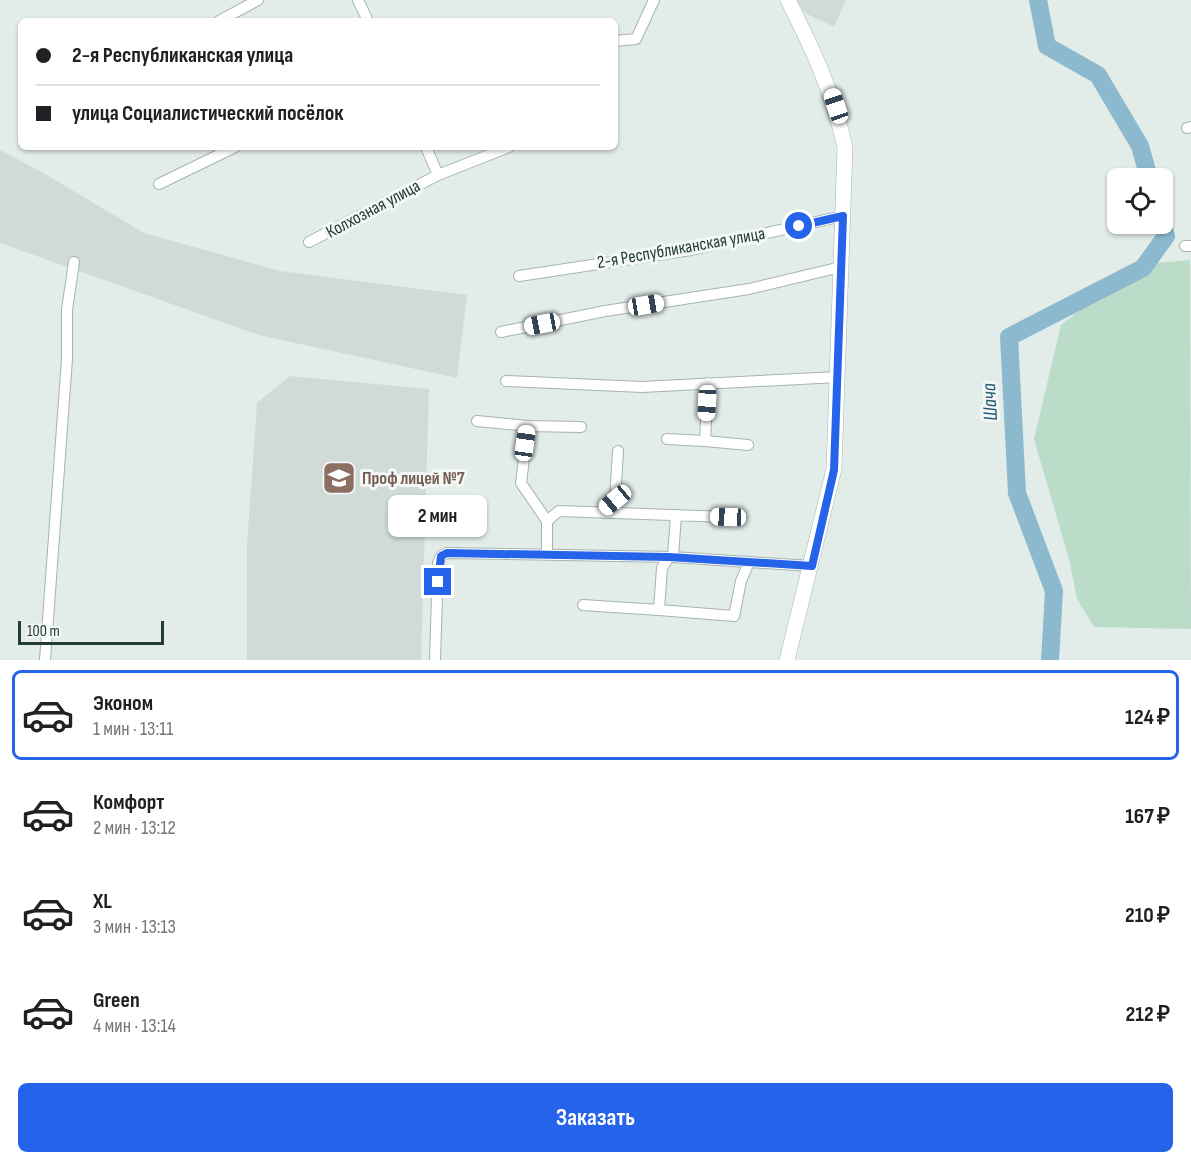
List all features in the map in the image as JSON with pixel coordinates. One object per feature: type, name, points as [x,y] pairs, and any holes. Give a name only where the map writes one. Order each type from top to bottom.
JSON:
[{"type":"street","points":[[225,18],[258,0]]},
{"type":"street","points":[[358,0],[367,18]]},
{"type":"street","points":[[618,42],[636,39],[654,0]]},
{"type":"street","points":[[787,660],[834,470],[845,147],[836,106],[824,72],[788,0]]},
{"type":"street","points":[[159,184],[229,150]]},
{"type":"street","points":[[427,150],[438,175]]},
{"type":"street","name":"Колхозная улица","points":[[309,242],[438,175],[500,150]]},
{"type":"street","name":"2-я Республиканская улица","points":[[519,276],[691,250],[843,216]]},
{"type":"street","points":[[45,660],[67,371],[67,310],[74,262]]},
{"type":"street","points":[[501,332],[605,311],[749,289],[841,267]]},
{"type":"street","points":[[506,381],[642,387],[838,377]]},
{"type":"street","points":[[705,441],[708,383]]},
{"type":"street","points":[[477,421],[528,426],[581,427]]},
{"type":"street","points":[[528,426],[521,483],[548,521],[547,555]]},
{"type":"street","points":[[667,439],[748,445]]},
{"type":"street","points":[[600,512],[615,500],[618,451]]},
{"type":"street","points":[[548,521],[559,511],[728,517]]},
{"type":"street","points":[[658,610],[662,568],[671,557],[676,515]]},
{"type":"street","points":[[435,660],[438,563],[441,556],[447,553],[671,557],[812,566]]},
{"type":"street","points":[[583,605],[734,616],[741,581],[749,562]]},
{"type":"shaded area","points":[[796,0],[846,0],[834,27],[805,13]]},
{"type":"shaded area","points":[[0,150],[47,175],[144,233],[280,271],[467,295],[457,378],[259,335],[0,243]]},
{"type":"shaded area","name":"Проф лицей №7","points":[[290,376],[429,389],[421,660],[247,660],[247,544],[257,403]]},
{"type":"green space","points":[[1190,260],[1191,629],[1094,627],[1077,599],[1069,559],[1034,439],[1061,325],[1136,265]]},
{"type":"waterway","name":"Шача","points":[[1038,0],[1047,46],[1098,75],[1140,146],[1146,168]]},
{"type":"waterway","name":"Шача","points":[[1050,660],[1054,591],[1017,493],[1009,337],[1143,268],[1165,234]]},
{"type":"place","name":"Проф лицей №7","points":[[339,478]]},
{"type":"route","points":[[438,582],[438,563],[441,556],[447,553],[669,557],[812,566],[834,470],[843,216],[799,226]]}]
